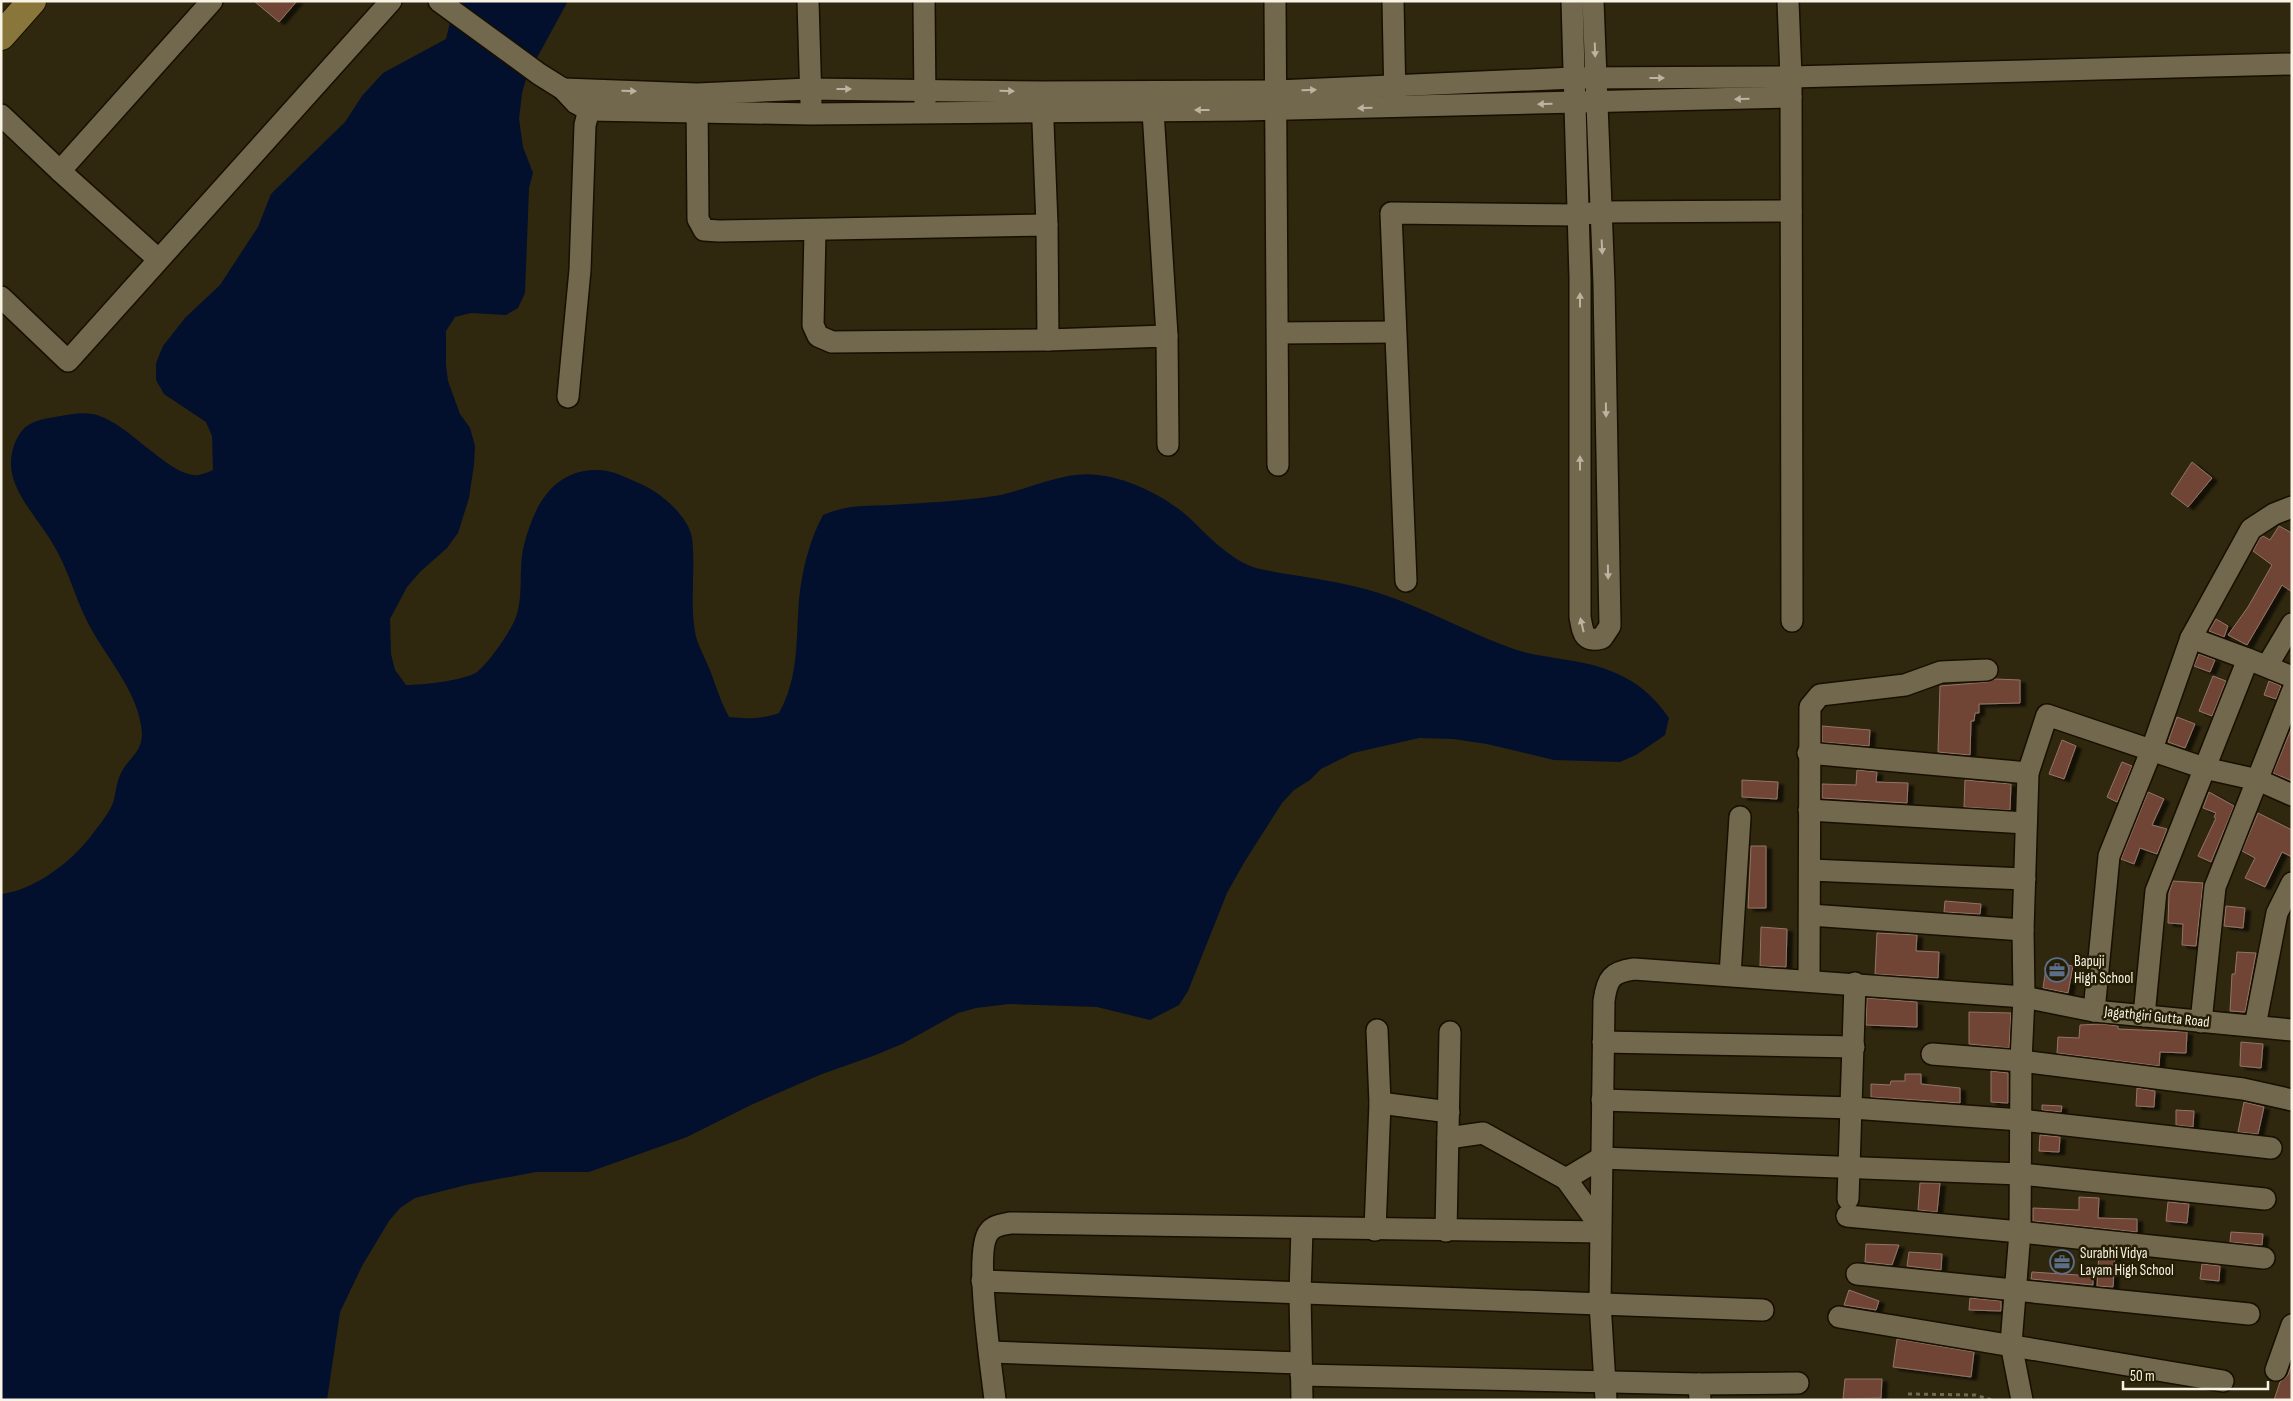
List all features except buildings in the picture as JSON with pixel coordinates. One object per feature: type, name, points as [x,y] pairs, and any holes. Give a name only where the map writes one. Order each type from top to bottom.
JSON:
[{"type":"main road","points":[[1,36],[32,1]]},
{"type":"street","points":[[60,171],[212,1]]},
{"type":"street","points":[[1,297],[68,361],[391,1]]},
{"type":"street","points":[[808,1],[809,89],[812,114]]},
{"type":"street","points":[[924,1],[926,112]]},
{"type":"street","points":[[1276,1],[1278,464]]},
{"type":"street","points":[[1394,1],[1394,97]]},
{"type":"street","points":[[1572,1],[1580,278],[1580,617],[1583,633],[1587,638],[1593,640],[1602,638],[1610,626],[1604,294],[1593,1]]},
{"type":"street","points":[[1788,1],[1791,87],[1792,621]]},
{"type":"street","points":[[441,3],[539,74],[563,89],[591,100],[697,103],[812,114],[926,112],[1043,101],[1277,100],[1394,97],[1574,104],[1791,87],[2292,64]]},
{"type":"street","points":[[1394,97],[1574,78],[1791,87]]},
{"type":"street","points":[[697,103],[809,89],[925,89],[1043,101]]},
{"type":"street","points":[[568,397],[580,270],[585,125],[591,100]]},
{"type":"street","points":[[1153,100],[1167,336],[1168,445]]},
{"type":"street","points":[[1043,101],[1048,340]]},
{"type":"street","points":[[697,103],[698,218],[704,230],[719,232],[1047,225]]},
{"type":"street","points":[[1,115],[158,259]]},
{"type":"street","points":[[1406,581],[1391,214],[1578,215],[1600,212],[1791,211]]},
{"type":"street","points":[[815,230],[813,325],[818,336],[832,342],[1048,340],[1167,336]]},
{"type":"street","points":[[1278,333],[1396,332]]},
{"type":"street","points":[[2094,1011],[2109,856],[2152,749],[2191,638],[2251,529],[2274,514],[2292,507]]},
{"type":"street","points":[[2144,1016],[2156,891],[2204,768],[2257,662],[2292,624]]},
{"type":"street","points":[[2191,638],[2257,662],[2292,678]]},
{"type":"street","points":[[1809,980],[1808,754],[1810,707],[1820,695],[1905,685],[1941,672],[1987,670]]},
{"type":"street","points":[[2201,1022],[2215,887],[2292,692]]},
{"type":"street","points":[[2022,1400],[2011,1344],[2020,1232],[2021,1061],[2024,997],[2022,930],[2028,773],[2047,714],[2204,768],[2258,780],[2292,795]]},
{"type":"street","points":[[1808,754],[2028,773]]},
{"type":"street","points":[[1809,810],[2026,823]]},
{"type":"street","points":[[1730,976],[1740,817]]},
{"type":"street","points":[[1810,870],[2025,880]]},
{"type":"street","points":[[2255,1026],[2277,913],[2292,883]]},
{"type":"street","points":[[1810,915],[2022,930]]},
{"type":"street","name":"Jagathgiri Gutta Road","points":[[1603,1042],[1606,987],[1611,977],[1620,971],[1634,969],[1855,983],[2024,997],[2094,1011],[2292,1030]]},
{"type":"street","points":[[1855,983],[1848,1208],[2020,1232],[2264,1258]]},
{"type":"street","points":[[1375,1230],[1380,1103],[1377,1030]]},
{"type":"street","points":[[1446,1230],[1450,1032]]},
{"type":"street","points":[[1605,1391],[1600,1303],[1603,1042],[1854,1047]]},
{"type":"street","points":[[1932,1054],[2021,1061],[2243,1089],[2292,1100]]},
{"type":"street","points":[[1602,1100],[1852,1108],[2021,1120],[2271,1148]]},
{"type":"street","points":[[1380,1103],[1449,1112]]},
{"type":"street","points":[[1448,1138],[1483,1133],[1566,1179],[1600,1229]]},
{"type":"street","points":[[1566,1179],[1601,1158],[2021,1174],[2266,1199]]},
{"type":"street","points":[[995,1400],[982,1281],[984,1242],[988,1232],[995,1226],[1010,1223],[1375,1230],[1600,1229]]},
{"type":"street","points":[[1302,1229],[1300,1293],[1302,1400]]},
{"type":"street","points":[[1857,1274],[2015,1292],[2248,1314]]},
{"type":"street","points":[[982,1281],[1763,1310]]},
{"type":"street","points":[[1839,1317],[2011,1344],[2223,1381]]},
{"type":"street","points":[[2276,1370],[2291,1332]]},
{"type":"street","points":[[990,1352],[1301,1369],[1605,1391],[1772,1391],[1798,1383]]},
{"type":"path","points":[[1908,1394],[1975,1395],[1992,1400]]},
{"type":"water","points":[[452,1],[568,1],[527,76],[522,93],[519,119],[523,147],[533,173],[529,188],[525,293],[518,308],[506,315],[471,313],[455,317],[446,331],[448,381],[460,414],[470,428],[475,446],[474,464],[469,498],[458,533],[447,548],[420,572],[407,587],[390,619],[391,654],[395,670],[406,685],[462,678],[477,672],[487,662],[505,638],[516,617],[520,600],[522,554],[533,517],[548,492],[570,475],[584,471],[600,470],[622,476],[658,494],[686,522],[692,538],[693,612],[696,637],[729,717],[748,718],[779,713],[785,700],[790,686],[795,658],[799,600],[804,567],[814,535],[823,515],[840,509],[856,507],[942,502],[995,496],[1060,478],[1085,474],[1121,480],[1144,488],[1166,500],[1185,514],[1225,551],[1253,567],[1357,587],[1397,599],[1511,648],[1537,655],[1592,665],[1618,674],[1640,687],[1664,711],[1669,718],[1665,735],[1636,755],[1620,762],[1554,760],[1487,744],[1453,739],[1419,738],[1353,753],[1321,769],[1310,780],[1294,790],[1282,803],[1227,893],[1188,991],[1179,1005],[1150,1020],[1097,1007],[1009,1004],[976,1008],[958,1013],[902,1044],[822,1074],[753,1104],[687,1137],[589,1172],[536,1172],[466,1185],[415,1198],[400,1208],[389,1221],[362,1266],[340,1312],[327,1400],[1,1400],[1,894],[27,887],[39,881],[63,865],[83,846],[111,807],[119,777],[139,747],[142,734],[138,711],[126,684],[87,621],[59,555],[17,488],[11,463],[14,446],[22,431],[35,422],[48,418],[88,413],[105,418],[119,426],[161,459],[187,474],[199,475],[213,470],[212,436],[206,422],[164,394],[156,380],[156,363],[163,346],[185,318],[220,285],[258,227],[271,194],[345,122],[362,96],[383,73],[446,39],[452,14]]},
{"type":"place","name":"Bapuji High School","points":[[2057,970]]},
{"type":"place","name":"Surabhi Vidya Layam High School","points":[[2062,1262]]}]
